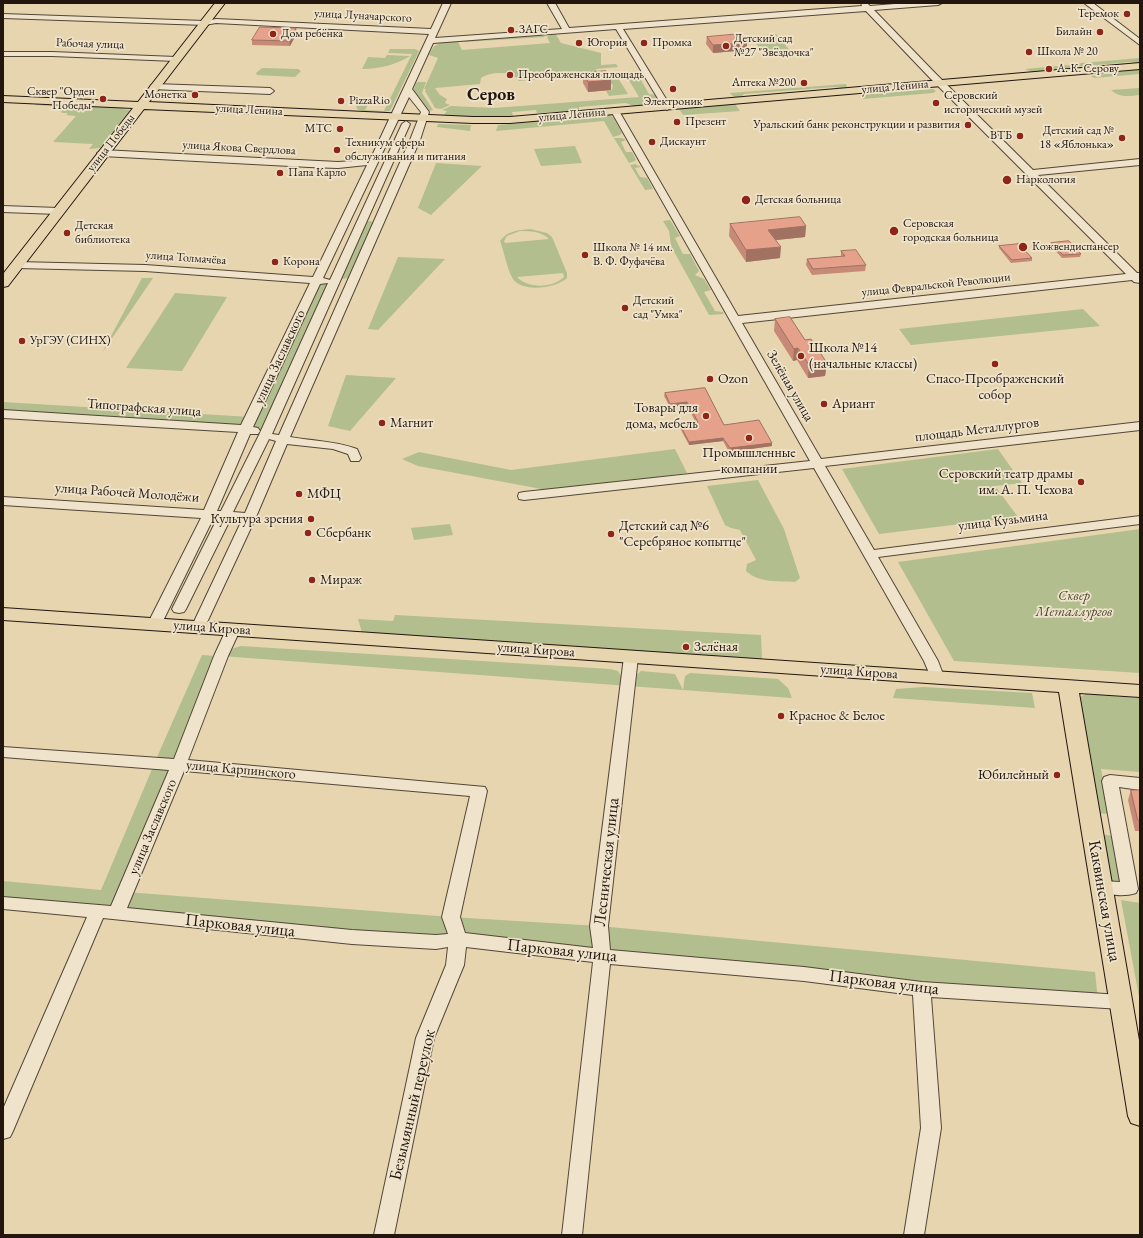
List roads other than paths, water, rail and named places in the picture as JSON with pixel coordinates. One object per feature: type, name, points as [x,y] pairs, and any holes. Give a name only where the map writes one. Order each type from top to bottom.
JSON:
[{"type":"main road","name":"улица Победы","points":[[3,283],[102,153],[220,3]]},
{"type":"main road","name":"улица Ленина","points":[[3,99],[141,104],[423,118],[510,120],[1140,66]]},
{"type":"main road","name":"улица Кирова","points":[[3,614],[1140,690]]},
{"type":"main road","name":"Каквинская улица","points":[[1068,686],[1140,1116]]},
{"type":"street","name":"улица Заславского","points":[[154,624],[209,514],[246,429],[316,280],[396,116],[447,3]]},
{"type":"street","points":[[551,3],[568,31]]},
{"type":"street","points":[[429,41],[865,6],[938,3]]},
{"type":"street","points":[[1088,3],[1140,43]]},
{"type":"street","points":[[865,6],[1138,278]]},
{"type":"street","name":"улица Луначарского","points":[[3,16],[205,22],[216,21],[433,32]]},
{"type":"street","points":[[618,27],[667,107]]},
{"type":"street","name":"Рабочая улица","points":[[3,54],[52,54],[176,59]]},
{"type":"street","points":[[154,87],[270,91]]},
{"type":"street","points":[[198,628],[250,517],[282,440],[416,140],[425,112],[408,90]]},
{"type":"street","name":"Зелёная улица","points":[[614,111],[870,554],[931,661],[937,677]]},
{"type":"street","name":"улица Заславского","points":[[179,609],[265,434],[406,124]]},
{"type":"street","name":"улица Якова Свердлова","points":[[102,153],[338,165],[374,162]]},
{"type":"street","points":[[1031,173],[1140,162]]},
{"type":"street","points":[[3,209],[58,211]]},
{"type":"street","name":"улица Толмачёва","points":[[17,264],[62,267],[145,268],[334,282],[353,282]]},
{"type":"street","name":"улица Февральской Революции","points":[[735,320],[1138,278]]},
{"type":"street","name":"Типографская улица","points":[[3,414],[246,429],[282,440]]},
{"type":"street","name":"площадь Металлургов","points":[[817,464],[1140,426]]},
{"type":"street","points":[[282,440],[315,442],[342,447],[353,452],[355,458]]},
{"type":"street","points":[[524,496],[817,464]]},
{"type":"street","name":"улица Рабочей Молодёжи","points":[[3,501],[250,517]]},
{"type":"street","name":"улица Кузьмина","points":[[870,554],[1140,520]]},
{"type":"street","name":"улица Заславского","points":[[116,913],[179,765],[221,656],[233,630]]},
{"type":"street","name":"Лесническая улица","points":[[572,1235],[602,956],[599,926],[631,657]]},
{"type":"street","name":"улица Карпинского","points":[[3,752],[179,765],[479,791]]},
{"type":"street","points":[[1102,887],[1130,889],[1110,781],[1140,784]]},
{"type":"street","name":"Безымянный переулок","points":[[384,1235],[425,1038],[455,965],[458,939],[451,917],[479,791]]},
{"type":"street","name":"Парковая улица","points":[[3,903],[98,911],[242,927],[352,937],[436,942],[458,939],[602,956],[804,974],[922,989],[1121,1002]]},
{"type":"street","points":[[3,1131],[9,1099],[98,911]]},
{"type":"street","points":[[914,1235],[931,1128],[922,989]]},
{"type":"place","name":"Теремок","points":[[1127,14]]},
{"type":"place","name":"ЗАГС","points":[[511,30]]},
{"type":"place","name":"Билайн","points":[[1100,32]]},
{"type":"place","name":"Дом ребёнка","points":[[273,34]]},
{"type":"place","name":"Югория","points":[[579,43]]},
{"type":"place","name":"Промка","points":[[644,43]]},
{"type":"place","name":"Детский сад №27 \"Звёздочка\"","points":[[726,46]]},
{"type":"place","name":"Школа № 20","points":[[1029,52]]},
{"type":"place","name":"А. К. Серову","points":[[1049,69]]},
{"type":"place","name":"Преображенская площадь","points":[[510,75]]},
{"type":"place","name":"Аптека №200","points":[[804,83]]},
{"type":"place","name":"Электроник","points":[[673,89]]},
{"type":"place","name":"Монетка","points":[[195,95]]},
{"type":"place","name":"Сквер \"Орден Победы\"","points":[[103,99]]},
{"type":"place","name":"PizzaRio","points":[[341,101]]},
{"type":"place","name":"Серовский исторический музей","points":[[936,103]]},
{"type":"place","name":"Презент","points":[[677,122]]},
{"type":"place","name":"Уральский банк реконструкции и развития","points":[[968,125]]},
{"type":"place","name":"МТС","points":[[340,129]]},
{"type":"place","name":"ВТБ","points":[[1020,136]]},
{"type":"place","name":"Детский сад № 18 «Яблонька»","points":[[1122,138]]},
{"type":"place","name":"Дискаунт","points":[[652,142]]},
{"type":"place","name":"Техникум сферы обслуживания и питания","points":[[337,150]]},
{"type":"place","name":"Папа Карло","points":[[280,173]]},
{"type":"place","name":"Наркология","points":[[1007,180]]},
{"type":"place","name":"Детская больница","points":[[746,200]]},
{"type":"place","name":"Серовская городская больница","points":[[894,231]]},
{"type":"place","name":"Детская библиотека","points":[[67,233]]},
{"type":"place","name":"Кожвендиспансер","points":[[1023,247]]},
{"type":"place","name":"Школа № 14 им. В. Ф. Фуфачёва","points":[[585,255]]},
{"type":"place","name":"Корона","points":[[275,262]]},
{"type":"place","name":"Детский сад \"Умка\"","points":[[625,308]]},
{"type":"place","name":"УрГЭУ (СИНХ)","points":[[22,341]]},
{"type":"place","name":"Школа №14 (начальные классы)","points":[[801,356]]},
{"type":"place","name":"Спасо-Преображенский собор","points":[[995,364]]},
{"type":"place","name":"Ozon","points":[[710,379]]},
{"type":"place","name":"Ариант","points":[[824,404]]},
{"type":"place","name":"Товары для дома, мебель","points":[[706,416]]},
{"type":"place","name":"Магнит","points":[[382,423]]},
{"type":"place","name":"Промышленные компании","points":[[749,438]]},
{"type":"place","name":"Серовский театр драмы им. А. П. Чехова","points":[[1081,482]]},
{"type":"place","name":"МФЦ","points":[[299,494]]},
{"type":"place","name":"Культура зрения","points":[[311,519]]},
{"type":"place","name":"Сбербанк","points":[[308,533]]},
{"type":"place","name":"Детский сад №6 \"Серебряное копытце\"","points":[[611,534]]},
{"type":"place","name":"Мираж","points":[[312,580]]},
{"type":"place","name":"Зелёная","points":[[686,647]]},
{"type":"place","name":"Красное & Белое","points":[[781,716]]},
{"type":"place","name":"Юбилейный","points":[[1057,775]]},
{"type":"district","name":"Серов","points":[[491,95]]},
{"type":"park label","name":"Сквер Металлургов","points":[[1074,604]]}]
